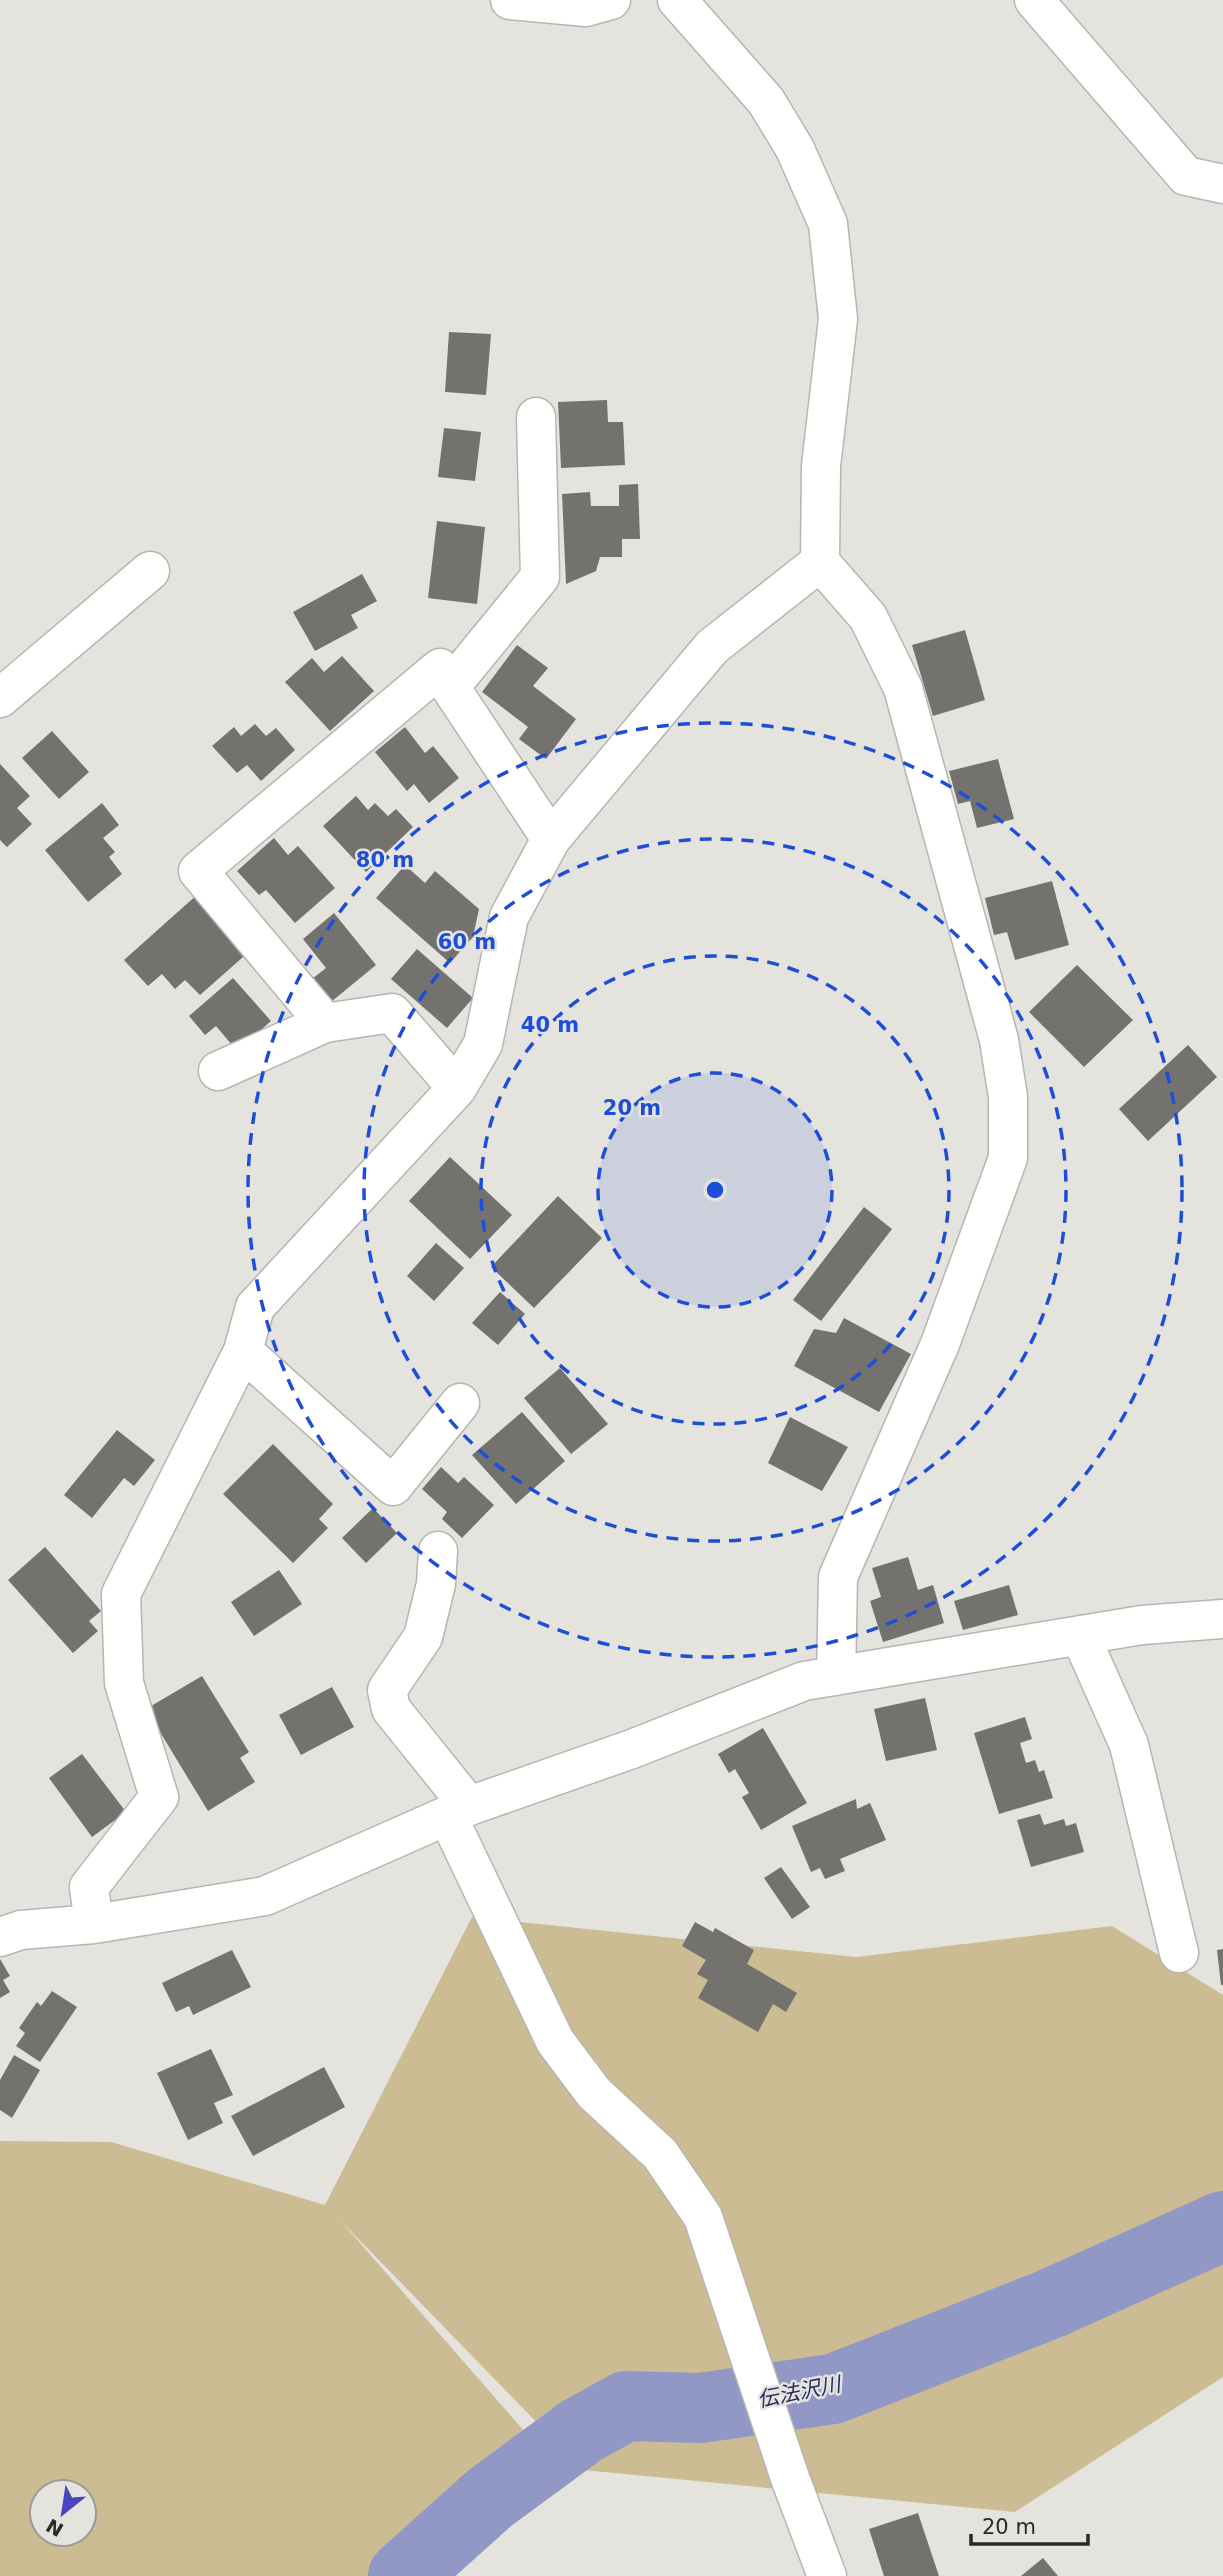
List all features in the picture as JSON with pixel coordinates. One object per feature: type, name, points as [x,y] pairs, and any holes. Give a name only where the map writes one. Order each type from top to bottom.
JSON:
[{"type":"street","points":[[510,0],[586,7],[611,0]]},
{"type":"street","points":[[677,0],[766,101],[795,149],[828,224],[838,319],[821,466],[820,562],[868,617],[904,688],[999,1040],[1008,1097],[1009,1157],[940,1344],[838,1577],[836,1676]]},
{"type":"street","points":[[1034,0],[1186,176],[1223,184]]},
{"type":"street","points":[[450,687],[540,578],[536,417]]},
{"type":"street","points":[[94,1924],[89,1887],[159,1797],[124,1682],[121,1594],[243,1351],[255,1307],[457,1088],[483,1044],[509,917],[551,839],[712,646],[820,562]]},
{"type":"street","points":[[0,698],[150,570]]},
{"type":"street","points":[[325,1023],[198,871],[440,668],[551,839]]},
{"type":"street","points":[[218,1071],[325,1023],[392,1013],[457,1088]]},
{"type":"street","points":[[243,1351],[393,1486],[460,1403]]},
{"type":"street","points":[[438,1551],[436,1584],[423,1637],[387,1690],[390,1709],[458,1812],[555,2041],[594,2093],[660,2154],[703,2217],[790,2478],[827,2576]]},
{"type":"street","points":[[0,1937],[22,1930],[94,1924],[265,1896],[458,1812],[632,1749],[804,1681],[1142,1625],[1223,1619]]},
{"type":"street","points":[[1080,1635],[1129,1745],[1180,1953]]},
{"type":"shaded area","points":[[472,1917],[856,1957],[1112,1926],[1223,1995],[1223,2377],[1015,2512],[583,2470],[340,2220],[546,2456],[401,2576],[0,2576],[0,2141],[111,2142],[325,2205]]},
{"type":"building","points":[[449,332],[491,334],[486,395],[445,392]]},
{"type":"building","points":[[607,400],[608,422],[623,422],[625,465],[561,468],[558,402]]},
{"type":"building","points":[[444,428],[481,432],[475,481],[438,477]]},
{"type":"building","points":[[638,484],[640,539],[622,539],[622,557],[600,557],[596,571],[566,584],[562,494],[590,492],[591,506],[619,506],[619,485]]},
{"type":"building","points":[[437,521],[485,527],[477,604],[428,598]]},
{"type":"building","points":[[362,574],[377,601],[351,615],[358,628],[315,651],[293,612]]},
{"type":"building","points":[[965,630],[985,700],[933,716],[912,645]]},
{"type":"building","points":[[517,645],[548,668],[533,686],[576,719],[546,759],[519,739],[528,727],[482,692]]},
{"type":"building","points":[[342,656],[374,691],[330,731],[285,682],[312,658],[324,672]]},
{"type":"building","points":[[255,724],[266,736],[276,728],[295,750],[261,781],[247,765],[237,773],[212,746],[234,727],[241,736]]},
{"type":"building","points":[[405,727],[425,753],[433,746],[459,778],[429,803],[414,784],[407,791],[375,752]]},
{"type":"building","points":[[52,731],[89,772],[59,799],[22,758]]},
{"type":"building","points":[[998,759],[1014,819],[977,828],[970,801],[958,804],[949,771]]},
{"type":"building","points":[[0,764],[30,796],[17,808],[32,824],[7,847],[0,840]]},
{"type":"building","points":[[356,796],[368,810],[375,803],[388,816],[396,809],[413,827],[366,872],[323,826]]},
{"type":"building","points":[[102,803],[119,825],[103,838],[115,852],[109,857],[122,874],[88,902],[45,850]]},
{"type":"building","points":[[274,838],[288,855],[298,846],[335,888],[295,923],[266,890],[259,895],[237,871]]},
{"type":"building","points":[[405,865],[425,883],[435,871],[479,909],[473,937],[450,963],[376,898]]},
{"type":"building","points":[[1052,881],[1069,945],[1015,960],[1007,932],[994,935],[985,898]]},
{"type":"building","points":[[199,893],[251,950],[200,995],[185,980],[175,989],[162,974],[148,986],[124,960]]},
{"type":"building","points":[[334,913],[376,965],[331,1002],[312,979],[326,968],[303,939]]},
{"type":"building","points":[[417,949],[473,998],[447,1028],[391,979]]},
{"type":"building","points":[[1077,965],[1133,1020],[1084,1067],[1029,1012]]},
{"type":"building","points":[[233,978],[271,1021],[237,1051],[216,1026],[205,1035],[189,1016]]},
{"type":"building","points":[[1188,1045],[1217,1077],[1148,1141],[1119,1109]]},
{"type":"building","points":[[450,1157],[512,1215],[470,1259],[409,1201]]},
{"type":"building","points":[[558,1196],[602,1238],[534,1308],[491,1267]]},
{"type":"building","points":[[864,1207],[892,1229],[821,1321],[793,1300]]},
{"type":"building","points":[[436,1243],[464,1268],[434,1301],[407,1276]]},
{"type":"building","points":[[500,1292],[525,1314],[498,1345],[472,1323]]},
{"type":"building","points":[[844,1318],[911,1354],[879,1412],[794,1366],[814,1329],[836,1333]]},
{"type":"building","points":[[560,1368],[608,1424],[571,1454],[524,1398]]},
{"type":"building","points":[[522,1412],[565,1461],[516,1504],[472,1455]]},
{"type":"building","points":[[790,1417],[848,1447],[822,1491],[768,1463]]},
{"type":"building","points":[[117,1430],[155,1460],[134,1486],[124,1478],[92,1518],[64,1495]]},
{"type":"building","points":[[273,1444],[333,1504],[319,1519],[328,1528],[293,1563],[223,1494]]},
{"type":"building","points":[[441,1467],[458,1483],[464,1477],[494,1505],[462,1538],[442,1519],[447,1512],[422,1489]]},
{"type":"building","points":[[373,1508],[397,1533],[366,1563],[342,1538]]},
{"type":"building","points":[[45,1547],[101,1611],[89,1621],[98,1631],[73,1653],[8,1580]]},
{"type":"building","points":[[908,1557],[918,1590],[933,1585],[944,1623],[883,1642],[870,1601],[881,1597],[872,1568]]},
{"type":"building","points":[[279,1570],[302,1604],[254,1636],[231,1602]]},
{"type":"building","points":[[1009,1585],[1018,1615],[963,1630],[954,1601]]},
{"type":"building","points":[[202,1676],[249,1752],[240,1758],[255,1782],[208,1811],[146,1709]]},
{"type":"building","points":[[332,1687],[354,1727],[301,1755],[279,1715]]},
{"type":"building","points":[[925,1698],[937,1750],[886,1761],[874,1709]]},
{"type":"building","points":[[1025,1717],[1032,1739],[1020,1743],[1026,1763],[1035,1760],[1039,1772],[1044,1770],[1053,1798],[999,1814],[974,1733]]},
{"type":"building","points":[[763,1728],[807,1803],[761,1830],[742,1797],[749,1793],[735,1769],[729,1773],[718,1754]]},
{"type":"building","points":[[82,1754],[126,1812],[92,1837],[49,1778]]},
{"type":"building","points":[[856,1799],[857,1809],[870,1803],[886,1840],[840,1859],[845,1871],[825,1879],[820,1868],[811,1872],[792,1826]]},
{"type":"building","points":[[1040,1814],[1044,1825],[1064,1819],[1066,1826],[1076,1823],[1084,1852],[1031,1867],[1017,1820]]},
{"type":"building","points":[[781,1867],[810,1907],[792,1919],[764,1878]]},
{"type":"building","points":[[695,1922],[713,1932],[715,1928],[754,1950],[747,1964],[797,1993],[786,2012],[773,2004],[758,2032],[698,1998],[708,1980],[697,1974],[706,1960],[682,1946]]},
{"type":"building","points":[[1223,1949],[1223,1985],[1221,1985],[1217,1950]]},
{"type":"building","points":[[232,1950],[251,1987],[193,2015],[189,2006],[176,2012],[162,1983]]},
{"type":"building","points":[[0,1959],[10,1976],[3,1980],[10,1992],[0,1998]]},
{"type":"building","points":[[52,1991],[77,2007],[40,2062],[16,2046],[25,2033],[19,2028],[37,2002],[41,2006]]},
{"type":"building","points":[[211,2049],[233,2095],[214,2103],[223,2123],[188,2140],[157,2073]]},
{"type":"building","points":[[14,2055],[40,2070],[12,2118],[0,2110],[0,2080]]},
{"type":"building","points":[[324,2067],[345,2107],[253,2156],[231,2116]]},
{"type":"building","points":[[918,2513],[939,2576],[884,2576],[869,2529]]},
{"type":"building","points":[[1043,2558],[1058,2576],[1021,2576]]},
{"type":"waterway","name":"伝法沢川","points":[[403,2576],[490,2498],[581,2431],[626,2406],[700,2408],[833,2389],[1050,2304],[1223,2226]]}]
